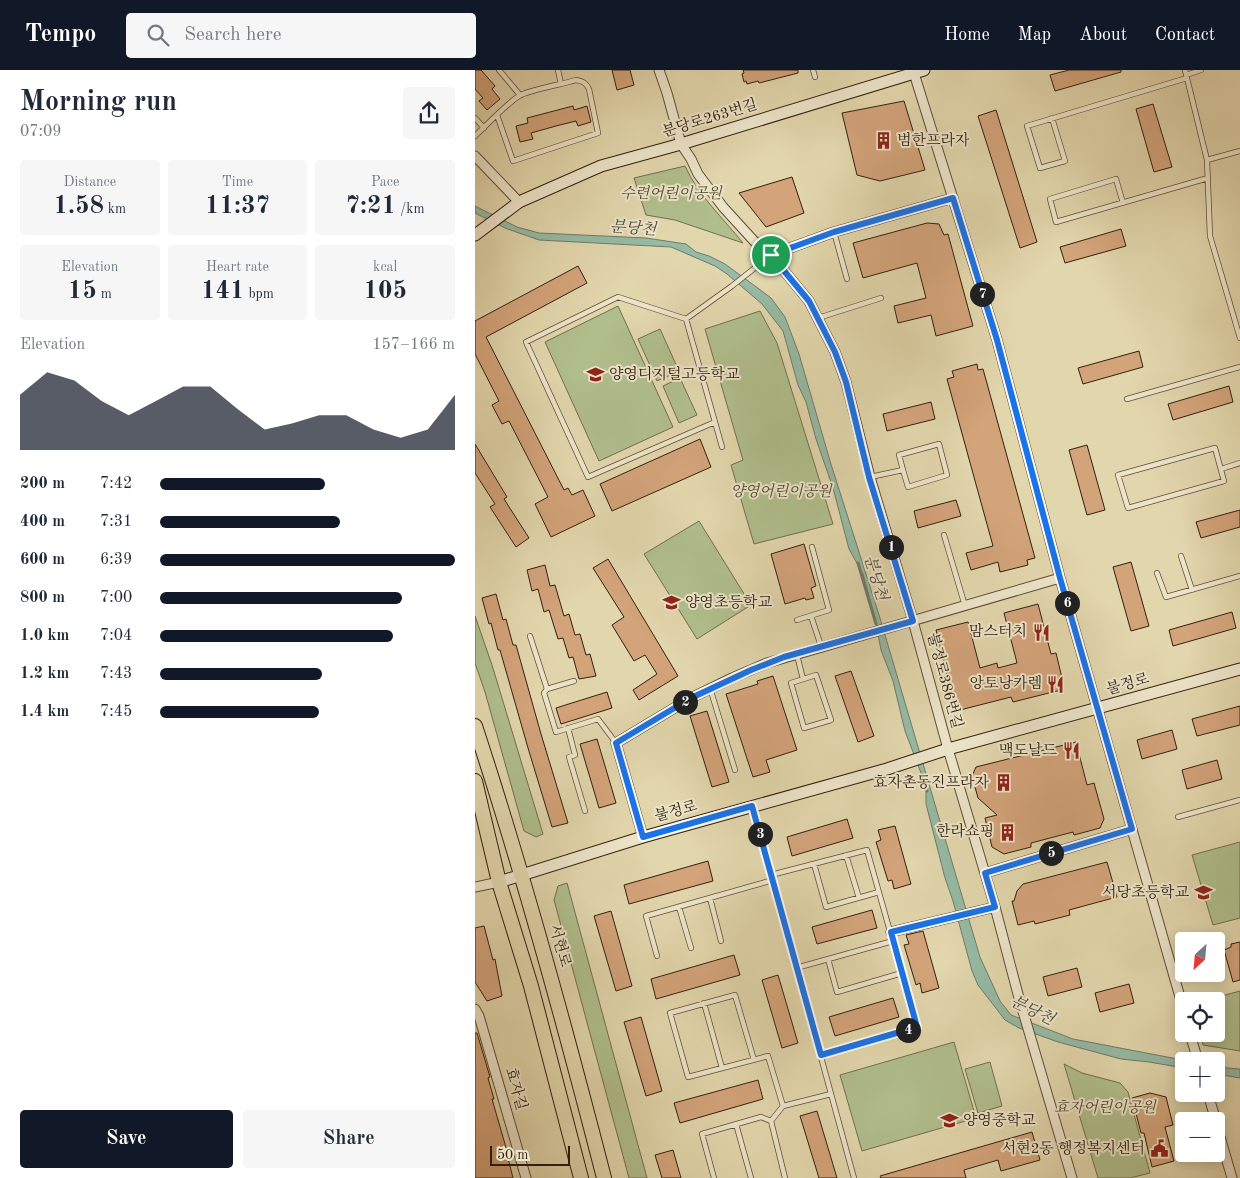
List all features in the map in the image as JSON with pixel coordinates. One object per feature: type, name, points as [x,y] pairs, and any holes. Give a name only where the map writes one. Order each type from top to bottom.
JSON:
[{"type":"main road","name":"분당로263번길","points":[[475,235],[515,206],[601,166],[681,144],[917,71]]},
{"type":"main road","name":"불정로","points":[[499,882],[643,837],[887,769],[943,751],[1240,669]]},
{"type":"main road","name":"서현로","points":[[475,726],[558,1001],[604,1178]]},
{"type":"main road","points":[[475,781],[499,882],[531,986],[581,1178]]},
{"type":"street","name":"불정로386번길","points":[[659,70],[681,144],[698,174],[713,195],[768,258],[809,301],[835,352],[846,382],[869,477],[913,621],[943,751],[985,873],[1019,998],[1072,1178]]},
{"type":"street","points":[[917,71],[953,198],[997,340],[1060,578],[1179,992]]},
{"type":"street","points":[[475,156],[515,206]]},
{"type":"street","points":[[768,258],[834,232],[953,198]]},
{"type":"street","points":[[643,837],[616,743],[710,688],[767,663],[1060,578]]},
{"type":"street","points":[[985,873],[1132,829]]},
{"type":"street","name":"불정로","points":[[475,887],[499,882]]},
{"type":"street","points":[[892,937],[994,907]]},
{"type":"street","name":"효자길","points":[[476,1014],[526,1178]]},
{"type":"street","points":[[1225,1154],[1232,1178]]},
{"type":"lane","points":[[499,70],[520,95]]},
{"type":"lane","points":[[557,70],[561,84]]},
{"type":"lane","points":[[813,70],[815,77]]},
{"type":"lane","points":[[1052,118],[1065,161],[1040,168],[1027,126],[1201,70]]},
{"type":"lane","points":[[1186,74],[1207,160],[1210,236],[1240,338]]},
{"type":"lane","points":[[475,136],[497,115],[520,95],[576,80],[586,84],[599,133],[513,161],[497,115]]},
{"type":"lane","points":[[475,118],[484,128]]},
{"type":"lane","points":[[1207,160],[1240,152]]},
{"type":"lane","points":[[1123,203],[1116,179],[1050,199],[1056,222],[1123,203],[1208,178]]},
{"type":"lane","points":[[834,232],[847,279]]},
{"type":"lane","points":[[686,318],[768,258]]},
{"type":"lane","points":[[686,318],[618,298],[526,342],[588,477],[715,422]]},
{"type":"lane","points":[[818,318],[881,298]]},
{"type":"lane","points":[[686,318],[722,447]]},
{"type":"lane","points":[[1127,399],[1240,367]]},
{"type":"lane","points":[[939,444],[947,475],[908,487],[903,470],[899,455],[939,444]]},
{"type":"lane","points":[[1215,448],[1221,469],[1224,481],[1128,508],[1118,475],[1215,448]]},
{"type":"lane","points":[[1221,469],[1240,463]]},
{"type":"lane","points":[[869,477],[903,470]]},
{"type":"lane","points":[[944,535],[965,606]]},
{"type":"lane","points":[[797,620],[829,610],[812,547]]},
{"type":"lane","points":[[1181,556],[1192,590]]},
{"type":"lane","points":[[1157,572],[1166,597],[1240,576]]},
{"type":"lane","points":[[811,616],[821,646]]},
{"type":"lane","points":[[530,636],[547,690]]},
{"type":"lane","points":[[797,654],[803,679]]},
{"type":"lane","points":[[816,676],[831,720],[804,728],[791,683],[803,679],[816,676]]},
{"type":"lane","points":[[573,681],[547,690],[544,694],[556,732],[598,720],[616,743]]},
{"type":"lane","points":[[710,688],[735,770]]},
{"type":"lane","points":[[568,728],[575,756],[569,757],[585,810]]},
{"type":"lane","points":[[1178,817],[1240,800]]},
{"type":"lane","points":[[752,806],[854,1178]]},
{"type":"lane","points":[[657,956],[646,916],[710,898],[814,864],[867,850],[917,1027],[821,1055]]},
{"type":"lane","points":[[847,855],[859,898]]},
{"type":"lane","points":[[814,864],[826,907],[879,892]]},
{"type":"lane","points":[[710,898],[721,941]]},
{"type":"lane","points":[[679,907],[691,948]]},
{"type":"lane","points":[[797,968],[892,937]]},
{"type":"lane","points":[[828,959],[837,992],[902,973]]},
{"type":"lane","points":[[754,1060],[735,995],[670,1013],[688,1077],[754,1060],[768,1056],[783,1106]]},
{"type":"lane","points":[[703,1003],[722,1068]]},
{"type":"lane","points":[[771,1121],[783,1106],[831,1094]]},
{"type":"lane","points":[[714,1178],[702,1134],[761,1117],[771,1121]]},
{"type":"lane","points":[[771,1121],[785,1178]]},
{"type":"lane","points":[[736,1124],[751,1178]]},
{"type":"green space","name":"수련어린이공원","points":[[685,166],[704,197],[743,243],[675,220],[646,215],[634,178]]},
{"type":"green space","points":[[618,306],[673,427],[599,461],[545,342]]},
{"type":"green space","name":"양영어린이공원","points":[[760,311],[777,343],[833,524],[754,544],[731,465],[743,460],[705,329]]},
{"type":"green space","points":[[660,329],[679,371],[657,381],[638,339]]},
{"type":"green space","points":[[680,378],[697,415],[679,423],[663,386]]},
{"type":"green space","points":[[699,521],[751,605],[697,639],[644,554]]},
{"type":"green space","points":[[475,616],[492,665],[543,834],[536,837],[524,831],[475,663]]},
{"type":"green space","points":[[1240,842],[1240,918],[1213,925],[1192,855]]},
{"type":"green space","points":[[567,883],[647,1178],[629,1178],[554,900],[558,886]]},
{"type":"green space","points":[[1240,991],[1240,1051],[1203,1045],[1202,1042],[1225,1042],[1225,995]]},
{"type":"green space","points":[[954,1042],[976,1118],[862,1151],[840,1075]]},
{"type":"green space","points":[[990,1062],[1002,1106],[978,1113],[965,1069]]},
{"type":"green space","name":"효자어린이공원","points":[[1064,1064],[1082,1073],[1120,1083],[1128,1092],[1150,1173],[1130,1178],[1098,1178]]},
{"type":"shaded area","points":[[475,206],[517,227],[539,233],[646,238],[686,244],[696,252],[725,264],[771,298],[785,317],[799,354],[830,461],[880,618],[980,957],[1000,1001],[1011,1015],[1073,1039],[1175,1059],[1175,1066],[1121,1059],[1058,1042],[1019,1028],[1005,1020],[978,985],[972,971],[945,878],[926,804],[926,786],[905,731],[893,681],[881,650],[875,618],[863,574],[849,549],[833,488],[816,439],[806,402],[798,385],[783,331],[762,304],[715,266],[671,247],[539,240],[505,228],[475,213]]},
{"type":"shaded area","points":[[1225,1068],[1240,1069],[1240,1078],[1225,1076]]},
{"type":"building","points":[[475,70],[481,70],[495,86],[492,89],[500,99],[487,110],[479,101],[483,98],[475,89]]},
{"type":"building","points":[[612,70],[630,70],[634,85],[617,90]]},
{"type":"building","points":[[743,70],[798,70],[798,73],[759,83],[758,81],[747,84],[746,81],[744,82]]},
{"type":"building","points":[[1069,70],[1121,70],[1121,72],[1055,91],[1050,75]]},
{"type":"building","name":"범한프라자","points":[[904,101],[925,170],[880,181],[857,175],[842,113]]},
{"type":"building","points":[[1153,104],[1172,167],[1154,172],[1136,109]]},
{"type":"building","points":[[573,106],[574,110],[587,106],[591,122],[578,126],[576,121],[531,133],[533,139],[520,142],[516,126],[528,123],[527,118]]},
{"type":"building","points":[[996,110],[1037,242],[1020,248],[978,116]]},
{"type":"building","points":[[792,177],[804,213],[766,227],[739,193]]},
{"type":"building","points":[[927,223],[939,224],[944,235],[948,234],[973,326],[936,336],[931,315],[898,323],[894,306],[926,298],[917,263],[863,278],[853,243]]},
{"type":"building","points":[[1121,229],[1126,246],[1065,263],[1060,247]]},
{"type":"building","points":[[578,266],[587,283],[486,337],[564,490],[568,488],[572,495],[583,490],[595,516],[551,537],[535,504],[548,497],[509,421],[502,424],[492,405],[499,401],[475,354],[475,321]]},
{"type":"building","points":[[1139,351],[1143,367],[1083,384],[1078,368]]},
{"type":"building","points":[[977,364],[978,370],[983,369],[1035,558],[1027,560],[1028,565],[1000,572],[998,562],[971,570],[966,553],[993,546],[947,379],[954,377],[952,371]]},
{"type":"building","points":[[1229,386],[1233,402],[1173,420],[1168,404]]},
{"type":"building","points":[[931,402],[935,419],[887,431],[883,414]]},
{"type":"building","points":[[700,439],[711,467],[612,511],[600,484]]},
{"type":"building","points":[[475,444],[507,497],[504,499],[529,538],[516,547],[490,507],[495,504],[475,473]]},
{"type":"building","points":[[1087,445],[1105,510],[1087,515],[1069,450]]},
{"type":"building","points":[[956,500],[961,516],[918,528],[914,511]]},
{"type":"building","points":[[1240,510],[1240,527],[1201,538],[1196,522]]},
{"type":"building","points":[[804,544],[816,586],[811,588],[814,598],[806,600],[805,598],[785,604],[771,554]]},
{"type":"building","points":[[608,559],[678,676],[639,700],[633,690],[657,674],[645,655],[634,661],[612,625],[624,617],[593,568]]},
{"type":"building","points":[[1131,562],[1149,626],[1131,631],[1113,567]]},
{"type":"building","points":[[545,565],[550,586],[555,585],[564,616],[569,614],[575,635],[580,634],[586,655],[590,654],[596,676],[579,679],[573,657],[569,658],[563,638],[558,639],[549,610],[544,612],[538,589],[532,591],[527,570]]},
{"type":"building","points":[[496,594],[503,620],[506,619],[513,645],[516,645],[568,823],[552,827],[500,650],[498,650],[491,623],[489,624],[482,598]]},
{"type":"building","points":[[1038,604],[1051,654],[1056,653],[1063,682],[1061,690],[1013,702],[1011,697],[956,711],[936,630],[968,622],[980,668],[997,663],[998,668],[1017,663],[1004,613]]},
{"type":"building","points":[[1232,612],[1236,628],[1173,646],[1169,630]]},
{"type":"building","points":[[851,671],[874,736],[858,742],[835,676]]},
{"type":"building","points":[[773,676],[797,750],[766,760],[770,772],[753,777],[726,694],[758,684],[757,681]]},
{"type":"building","points":[[607,692],[612,708],[561,724],[556,708]]},
{"type":"building","points":[[1240,706],[1240,725],[1197,736],[1192,719]]},
{"type":"building","points":[[707,711],[729,782],[712,787],[690,716]]},
{"type":"building","points":[[1172,730],[1177,749],[1142,759],[1137,740]]},
{"type":"building","points":[[597,739],[616,803],[599,808],[580,744]]},
{"type":"building","points":[[1076,742],[1087,785],[1094,783],[1104,819],[1100,828],[1074,835],[1073,832],[1031,843],[1031,847],[1004,854],[992,847],[985,818],[997,815],[978,798],[972,776],[976,767]]},
{"type":"building","points":[[1217,760],[1222,779],[1187,789],[1182,770]]},
{"type":"building","points":[[847,819],[853,838],[792,856],[787,837]]},
{"type":"building","points":[[895,826],[911,884],[894,889],[892,880],[888,881],[876,842],[881,840],[878,830]]},
{"type":"building","points":[[708,861],[713,881],[629,904],[624,885]]},
{"type":"building","points":[[1107,862],[1117,897],[1069,910],[1070,915],[1035,924],[1034,921],[1018,925],[1012,901],[1014,901],[1017,891],[1023,884]]},
{"type":"building","points":[[872,910],[877,928],[817,944],[812,927]]},
{"type":"building","points":[[611,911],[632,986],[616,991],[594,916]]},
{"type":"building","points":[[484,926],[493,960],[495,959],[502,996],[487,1001],[475,982],[475,928]]},
{"type":"building","points":[[923,931],[939,988],[922,993],[920,983],[916,985],[904,945],[909,944],[906,935]]},
{"type":"building","points":[[1240,942],[1240,980],[1233,982],[1225,954],[1225,950],[1231,947],[1231,944]]},
{"type":"building","points":[[734,955],[740,975],[656,999],[651,979]]},
{"type":"building","points":[[1077,968],[1082,987],[1048,996],[1043,977]]},
{"type":"building","points":[[778,975],[798,1043],[782,1048],[762,980]]},
{"type":"building","points":[[1129,984],[1134,1003],[1100,1012],[1095,993]]},
{"type":"building","points":[[893,998],[899,1017],[835,1036],[829,1017]]},
{"type":"building","points":[[641,1017],[662,1091],[646,1096],[624,1022]]},
{"type":"building","points":[[475,1033],[477,1033],[490,1077],[488,1078],[494,1099],[492,1099],[513,1178],[475,1178]]},
{"type":"building","points":[[758,1080],[763,1099],[680,1123],[674,1103]]},
{"type":"building","points":[[1150,1093],[1166,1097],[1173,1125],[1165,1127],[1174,1161],[1152,1167],[1144,1133],[1141,1133],[1132,1098]]},
{"type":"building","points":[[817,1111],[837,1178],[819,1178],[800,1116]]},
{"type":"building","points":[[1032,1132],[1040,1160],[1001,1171],[998,1160],[964,1170],[966,1178],[881,1178],[880,1176]]},
{"type":"building","points":[[673,1150],[681,1178],[662,1178],[655,1155]]},
{"type":"waterway","name":"분당천","points":[[858,563],[876,624]]},
{"type":"waterway","name":"분당천","points":[[923,778],[927,791]]},
{"type":"place","name":"범한프라자","points":[[883,141]]},
{"type":"place","name":"양영디지털고등학교","points":[[595,375]]},
{"type":"place","name":"양영초등학교","points":[[671,603]]},
{"type":"place","name":"맘스터치","points":[[1041,632]]},
{"type":"place","name":"앙토낭카렘","points":[[1056,684]]},
{"type":"place","name":"맥도날드","points":[[1071,751]]},
{"type":"place","name":"효자촌동진프라자","points":[[1003,783]]},
{"type":"place","name":"한라쇼핑","points":[[1008,832]]},
{"type":"place","name":"서당초등학교","points":[[1203,893]]},
{"type":"place","name":"양영중학교","points":[[949,1121]]},
{"type":"place","name":"서현2동 행정복지센터","points":[[1159,1149]]},
{"type":"route","points":[[953,198],[997,340],[1060,578],[1132,829],[985,873],[995,907],[891,932],[917,1027],[821,1055],[752,806],[643,837],[616,743],[691,698],[767,663],[913,621],[869,477],[846,382],[835,352],[809,301],[771,255],[834,232],[953,198]]}]
